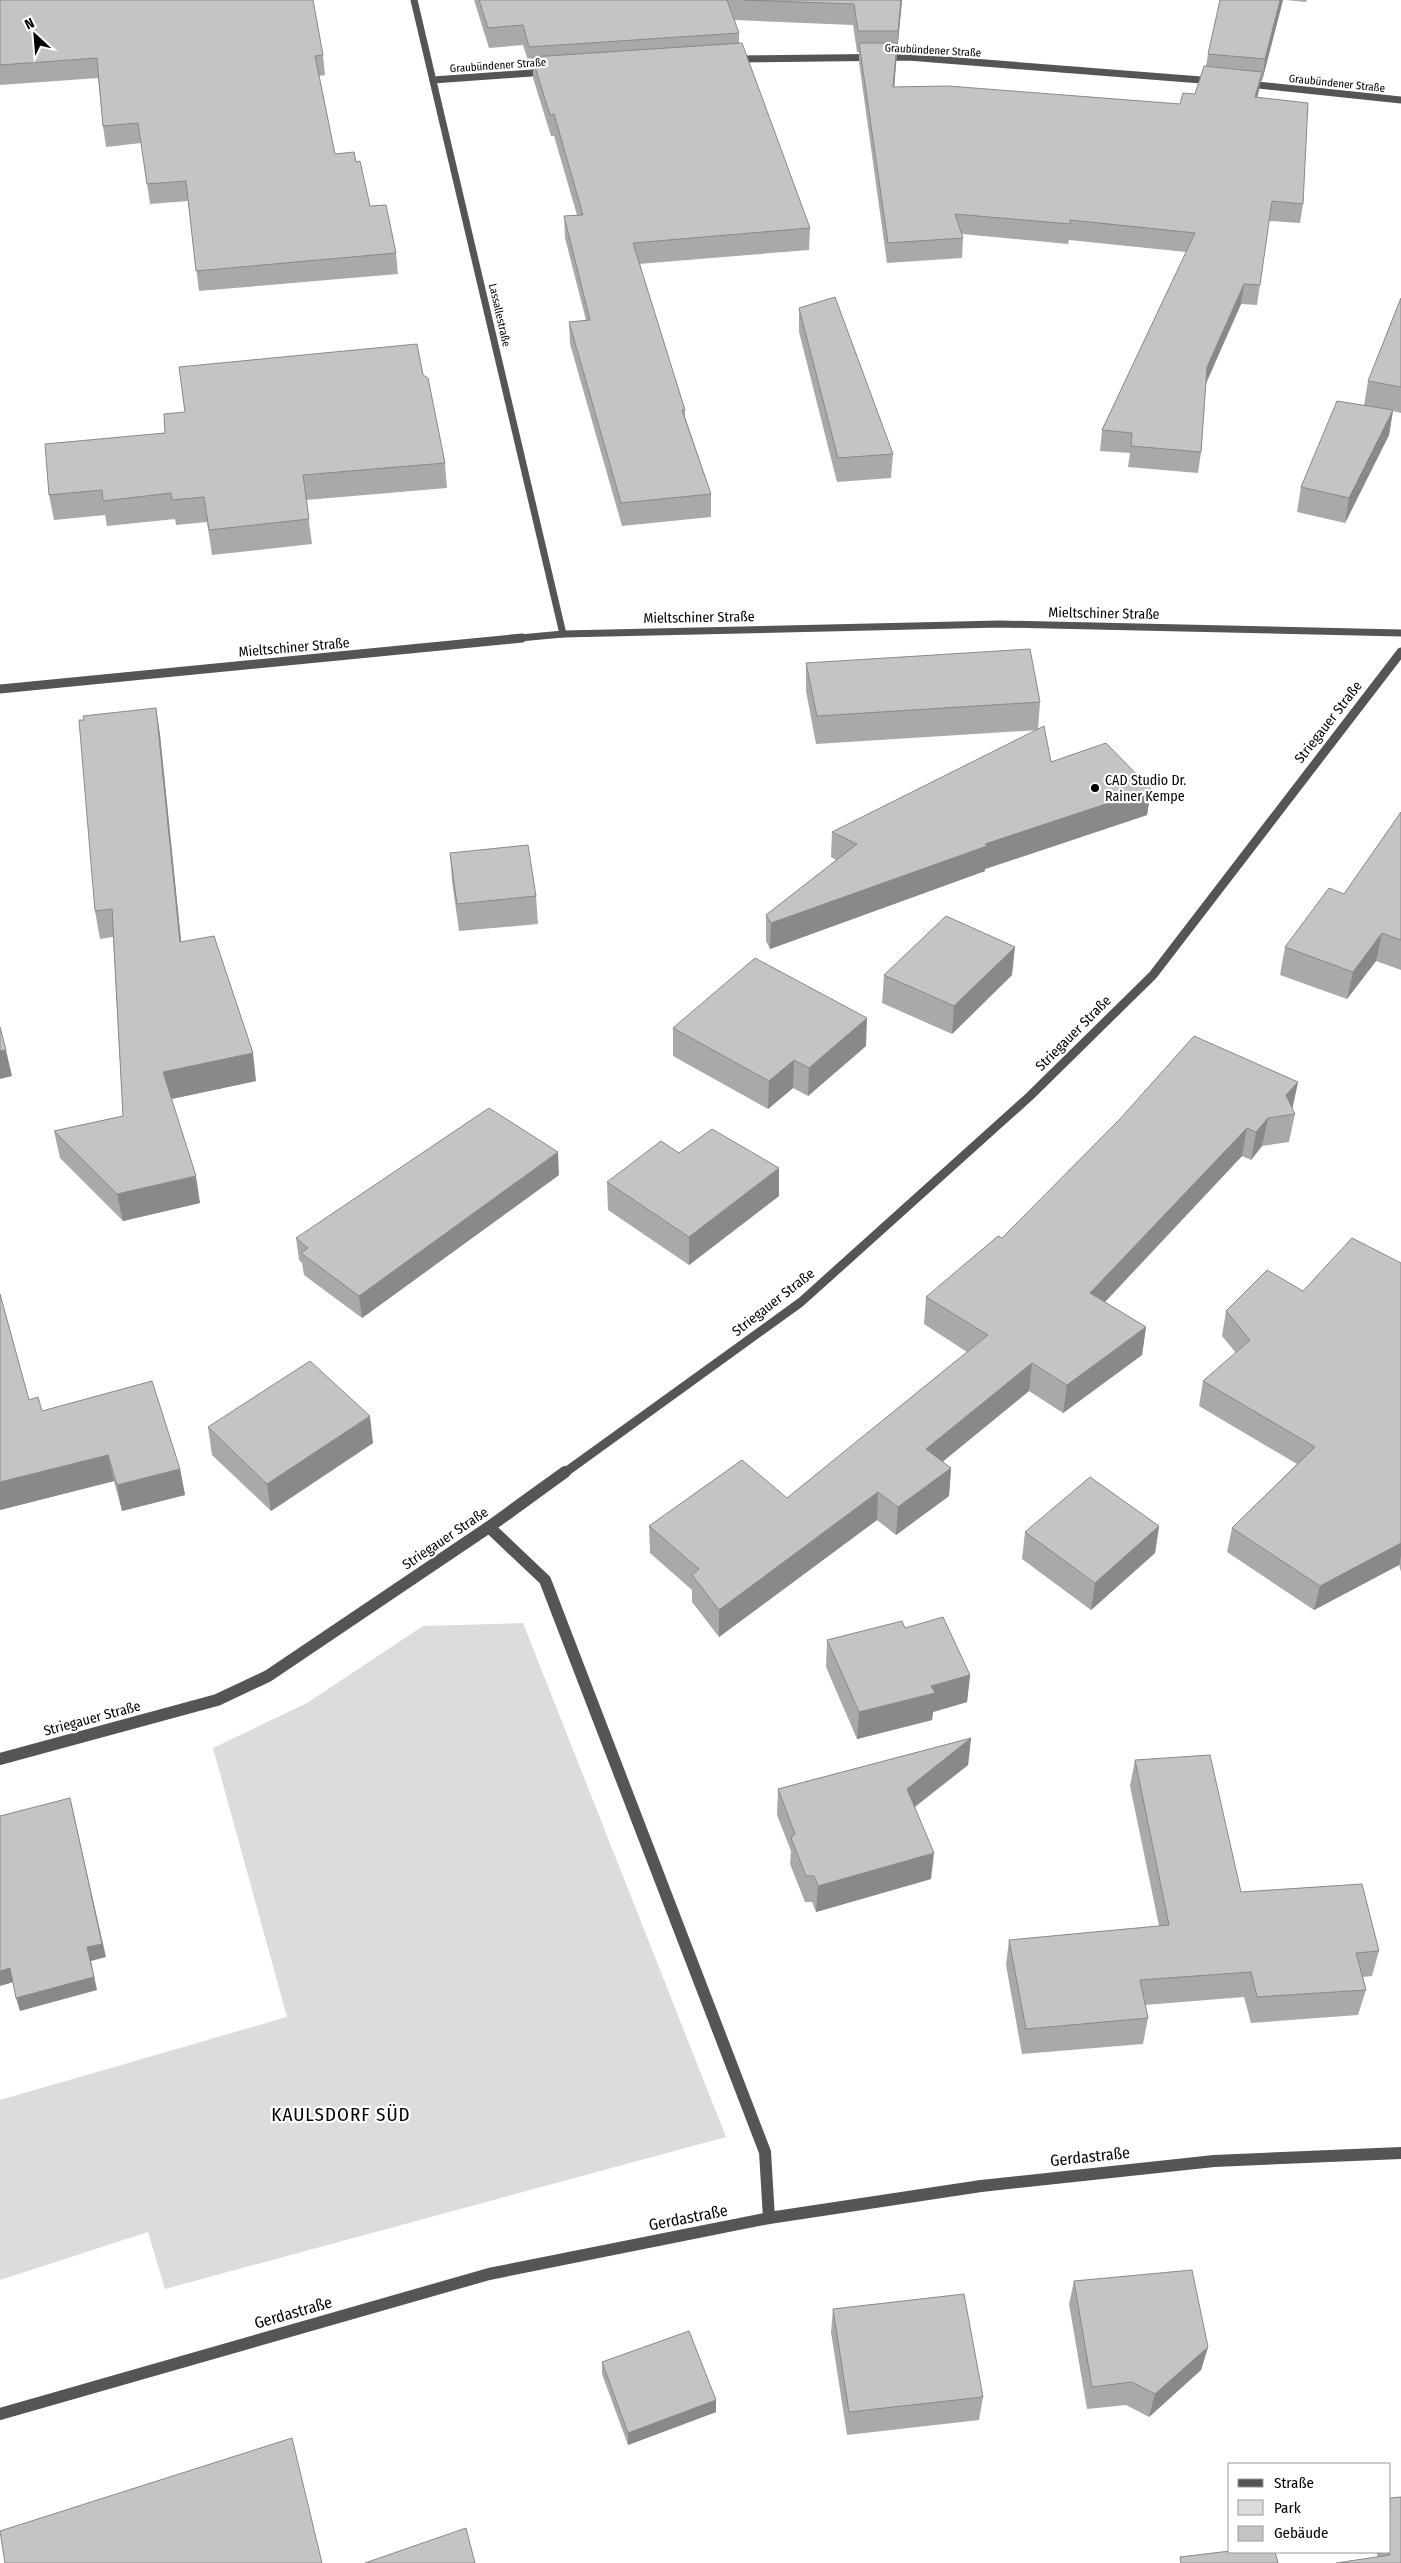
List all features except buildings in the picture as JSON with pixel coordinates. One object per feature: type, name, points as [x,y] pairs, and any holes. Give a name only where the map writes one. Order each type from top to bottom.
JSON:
[{"type":"street","name":"Lassallestraße","points":[[414,0],[563,634]]},
{"type":"street","name":"Graubündener Straße","points":[[724,60],[908,57],[1225,82]]},
{"type":"street","name":"Graubündener Straße","points":[[433,80],[558,71]]},
{"type":"street","name":"Graubündener Straße","points":[[1244,84],[1401,100]]},
{"type":"street","name":"Mieltschiner Straße","points":[[0,688],[563,634],[1000,624],[1401,633]]},
{"type":"street","name":"Striegauer Straße","points":[[0,1759],[217,1700],[268,1676],[489,1527],[801,1302],[1030,1096],[1153,975],[1401,652]]},
{"type":"street","points":[[489,1527],[545,1580],[765,2152],[769,2218]]},
{"type":"street","name":"Gerdastraße","points":[[0,2414],[489,2274],[769,2218],[981,2186],[1194,2163],[1401,2153]]},
{"type":"green space","points":[[523,1623],[726,2137],[165,2289],[148,2232],[0,2280],[0,2100],[287,2017],[213,1748],[307,1703],[423,1626]]},
{"type":"place","name":"CAD Studio Dr. Rainer Kempe","points":[[1095,788]]},
{"type":"district","name":"KAULSDORF SÜD","points":[[341,2114]]}]
